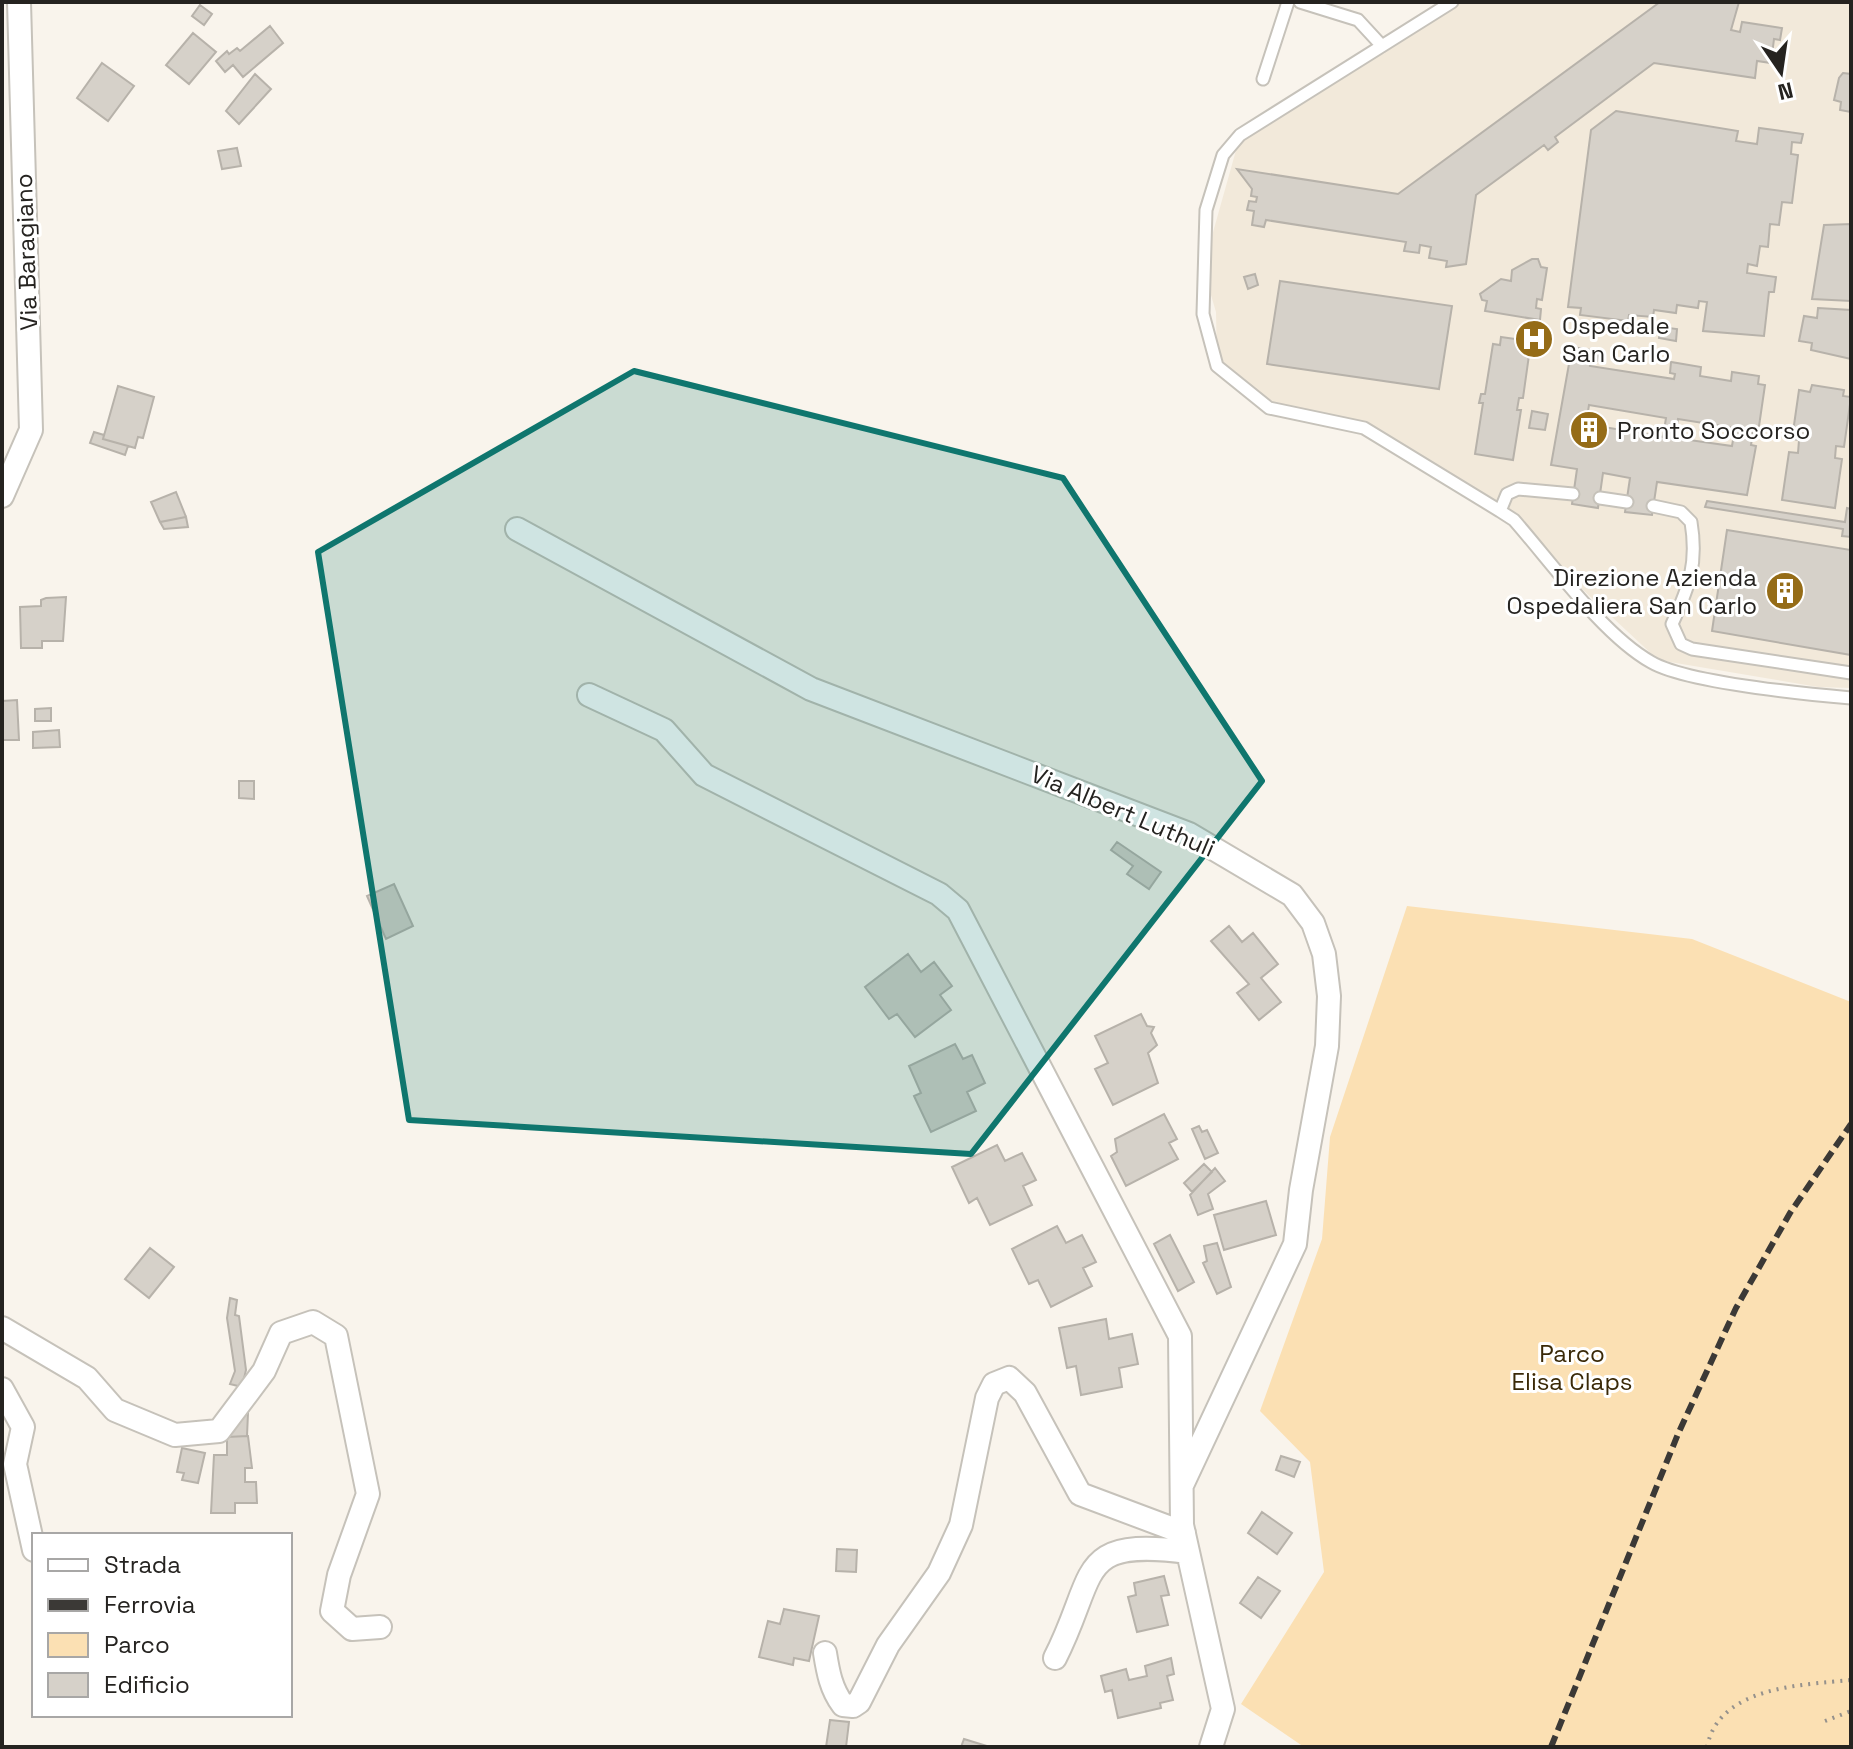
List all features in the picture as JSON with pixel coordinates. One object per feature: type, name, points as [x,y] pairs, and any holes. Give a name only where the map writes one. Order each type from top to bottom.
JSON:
[{"type":"street","name":"Via Baragiano","points":[[2,496],[31,430],[19,2]]},
{"type":"street","name":"Via Albert Luthuli","points":[[517,529],[811,689],[1189,834],[1292,895],[1313,923],[1324,954],[1329,996],[1327,1034],[1295,1244],[1183,1483]]},
{"type":"street","name":"Via Albert Luthuli","points":[[589,695],[664,730],[704,775],[952,902],[1177,1327],[1183,1352],[1183,1483],[1180,1503],[1223,1709],[1211,1747]]},
{"type":"street","points":[[2,1328],[87,1378],[115,1410],[175,1435],[219,1431],[264,1371],[281,1333],[313,1322],[336,1336],[368,1494],[339,1575],[332,1611],[352,1629],[380,1627]]},
{"type":"street","points":[[825,1653],[830,1682],[837,1697],[843,1705],[853,1706],[859,1702],[888,1645],[939,1573],[961,1525],[987,1398],[994,1384],[1009,1378],[1025,1393],[1080,1494],[1186,1542]]},
{"type":"street","points":[[2,1389],[23,1427],[15,1464],[32,1541]]},
{"type":"street","points":[[1055,1658],[1088,1577],[1100,1561],[1129,1547],[1186,1542]]},
{"type":"lane","points":[[1263,79],[1288,2]]},
{"type":"lane","points":[[1300,2],[1358,20],[1382,46]]},
{"type":"lane","points":[[1452,2],[1240,135],[1223,155],[1206,210],[1203,314],[1217,366],[1269,408],[1364,428],[1514,520],[1618,637],[1654,664],[1690,674],[1851,698]]},
{"type":"lane","points":[[1500,511],[1507,494],[1518,489],[1573,494]]},
{"type":"lane","points":[[1600,498],[1627,502]]},
{"type":"lane","points":[[1653,506],[1681,512],[1691,522],[1692,571],[1687,593],[1672,624],[1681,644],[1692,649],[1851,673]]},
{"type":"path","points":[[1707,1747],[1710,1732],[1755,1693],[1851,1680]]},
{"type":"path","points":[[1825,1721],[1851,1711]]},
{"type":"highlighted area","points":[[634,371],[1063,478],[1262,781],[971,1154],[409,1120],[318,552]]},
{"type":"shaded area","name":"Ospedale San Carlo","points":[[1459,2],[1851,2],[1851,688],[1818,687],[1658,660],[1507,519],[1365,428],[1269,408],[1217,366],[1216,312],[1203,268],[1240,136]]},
{"type":"green space","name":"Parco Elisa Claps","points":[[1407,906],[1692,939],[1851,1002],[1851,1747],[1304,1747],[1241,1704],[1324,1572],[1310,1462],[1260,1411],[1322,1239],[1330,1137]]},
{"type":"building","points":[[1660,2],[1739,2],[1731,30],[1740,32],[1742,22],[1782,28],[1780,40],[1774,39],[1771,63],[1757,61],[1755,78],[1654,63],[1555,137],[1558,142],[1548,150],[1544,145],[1476,195],[1466,264],[1446,267],[1447,261],[1429,258],[1431,247],[1420,245],[1419,253],[1404,251],[1406,242],[1266,220],[1264,227],[1252,225],[1254,211],[1247,210],[1249,201],[1256,202],[1257,197],[1251,196],[1252,189],[1237,169],[1398,194]]},
{"type":"building","points":[[200,5],[212,14],[204,25],[192,16]]},
{"type":"building","points":[[270,26],[283,43],[243,77],[233,65],[225,72],[216,61],[227,51],[229,54],[237,48],[240,51]]},
{"type":"building","points":[[193,33],[216,52],[189,84],[166,65]]},
{"type":"building","points":[[102,63],[134,86],[108,121],[77,98]]},
{"type":"building","points":[[1843,73],[1851,74],[1851,112],[1840,110],[1841,102],[1834,100]]},
{"type":"building","points":[[255,74],[271,89],[239,124],[226,111]]},
{"type":"building","points":[[1616,111],[1738,131],[1736,141],[1757,144],[1759,128],[1803,134],[1801,143],[1792,142],[1791,154],[1798,155],[1792,203],[1782,202],[1779,225],[1770,224],[1768,247],[1760,246],[1757,266],[1748,264],[1747,273],[1776,277],[1774,292],[1769,292],[1764,336],[1703,331],[1707,302],[1699,301],[1698,308],[1677,305],[1676,313],[1654,310],[1653,317],[1629,315],[1628,321],[1580,315],[1581,308],[1568,307],[1591,130]]},
{"type":"building","points":[[237,148],[241,166],[222,169],[218,151]]},
{"type":"building","points":[[1851,224],[1851,301],[1812,299],[1824,225]]},
{"type":"building","points":[[1538,259],[1541,267],[1547,268],[1542,300],[1537,299],[1536,308],[1541,309],[1540,320],[1485,311],[1487,301],[1482,300],[1480,294],[1501,279],[1511,281],[1512,270]]},
{"type":"building","points":[[1255,274],[1258,285],[1248,289],[1244,277]]},
{"type":"building","points":[[1280,281],[1452,306],[1439,389],[1267,364]]},
{"type":"building","points":[[1818,308],[1851,310],[1851,359],[1811,350],[1812,343],[1799,341],[1804,316],[1817,318]]},
{"type":"building","points":[[1661,327],[1677,329],[1676,341],[1659,338]]},
{"type":"building","points":[[1501,337],[1529,341],[1530,348],[1523,398],[1519,398],[1517,410],[1521,410],[1513,460],[1475,454],[1483,403],[1479,403],[1481,394],[1485,394],[1493,344],[1500,345]]},
{"type":"building","name":"Pronto Soccorso","points":[[1572,347],[1599,351],[1597,361],[1591,361],[1590,366],[1674,379],[1675,374],[1670,373],[1671,362],[1701,367],[1700,376],[1731,381],[1732,372],[1759,376],[1758,384],[1765,385],[1758,433],[1753,432],[1751,445],[1756,446],[1747,495],[1657,482],[1652,515],[1625,512],[1630,478],[1603,473],[1598,508],[1572,504],[1577,469],[1551,465]],"holes":[[[1589,405],[1666,418],[1663,437],[1586,424]],[[1678,419],[1735,428],[1732,446],[1675,438]]]},
{"type":"building","points":[[1812,385],[1844,390],[1843,396],[1851,397],[1844,447],[1836,446],[1835,458],[1842,459],[1835,508],[1782,500],[1789,452],[1798,453],[1799,440],[1792,439],[1799,390],[1810,392]]},
{"type":"building","points":[[118,386],[154,397],[143,438],[138,437],[135,448],[103,439]]},
{"type":"building","points":[[1532,411],[1548,414],[1545,430],[1529,428]]},
{"type":"building","points":[[94,432],[104,435],[103,439],[128,446],[125,455],[90,443]]},
{"type":"building","points":[[176,492],[186,517],[160,522],[151,502]]},
{"type":"building","points":[[1707,501],[1845,522],[1847,508],[1851,509],[1851,537],[1842,536],[1843,529],[1705,507]]},
{"type":"building","points":[[186,517],[188,527],[164,529],[160,522]]},
{"type":"building","name":"Direzione Azienda Ospedaliera San Carlo","points":[[1727,530],[1851,550],[1851,655],[1712,631]]},
{"type":"building","points":[[66,597],[63,641],[42,641],[42,648],[21,648],[20,607],[41,606],[41,600],[46,598]]},
{"type":"building","points":[[17,700],[19,740],[2,740],[2,701]]},
{"type":"building","points":[[51,708],[51,721],[35,721],[35,709]]},
{"type":"building","points":[[59,730],[60,747],[33,748],[33,732]]},
{"type":"building","points":[[239,781],[254,781],[254,799],[239,798]]},
{"type":"building","points":[[1117,842],[1161,872],[1149,889],[1127,874],[1133,866],[1111,850]]},
{"type":"building","points":[[394,884],[413,926],[386,939],[367,896]]},
{"type":"building","points":[[1229,926],[1242,942],[1253,933],[1278,964],[1261,978],[1281,1002],[1259,1020],[1237,993],[1249,984],[1211,941]]},
{"type":"building","points":[[908,954],[921,972],[934,962],[952,986],[940,995],[951,1010],[915,1037],[897,1014],[889,1019],[865,987]]},
{"type":"building","points":[[1141,1014],[1147,1026],[1154,1027],[1151,1033],[1157,1045],[1148,1053],[1158,1083],[1113,1105],[1095,1069],[1108,1063],[1095,1036]]},
{"type":"building","points":[[955,1044],[963,1059],[972,1055],[985,1083],[967,1092],[976,1111],[931,1132],[914,1096],[921,1093],[909,1066]]},
{"type":"building","points":[[1164,1114],[1177,1139],[1169,1143],[1178,1159],[1126,1186],[1111,1156],[1117,1152],[1115,1139]]},
{"type":"building","points":[[1199,1126],[1202,1132],[1207,1130],[1218,1153],[1205,1159],[1192,1129]]},
{"type":"building","points":[[997,1145],[1005,1161],[1022,1153],[1036,1180],[1023,1186],[1032,1205],[990,1225],[977,1198],[969,1203],[952,1167]]},
{"type":"building","points":[[1204,1164],[1212,1172],[1192,1192],[1184,1183]]},
{"type":"building","points":[[1215,1168],[1225,1181],[1208,1194],[1213,1209],[1198,1215],[1190,1195]]},
{"type":"building","points":[[1266,1201],[1276,1235],[1224,1250],[1214,1215]]},
{"type":"building","points":[[1057,1226],[1066,1243],[1082,1235],[1096,1262],[1083,1268],[1092,1286],[1051,1307],[1038,1280],[1029,1284],[1012,1249]]},
{"type":"building","points":[[1170,1235],[1194,1282],[1178,1291],[1154,1244]]},
{"type":"building","points":[[1217,1243],[1231,1287],[1217,1294],[1203,1263],[1207,1261],[1204,1246]]},
{"type":"building","points":[[150,1248],[174,1267],[149,1298],[125,1279]]},
{"type":"building","points":[[230,1298],[237,1300],[235,1315],[239,1316],[246,1370],[242,1387],[230,1384],[235,1371],[227,1318]]},
{"type":"building","points":[[1106,1319],[1109,1339],[1132,1334],[1138,1364],[1119,1368],[1122,1387],[1081,1395],[1076,1366],[1067,1368],[1059,1328]]},
{"type":"building","points":[[234,1413],[248,1413],[247,1436],[227,1437]]},
{"type":"building","points":[[248,1436],[252,1468],[245,1468],[245,1482],[256,1482],[257,1503],[235,1503],[235,1513],[211,1513],[214,1455],[227,1455],[227,1437]]},
{"type":"building","points":[[182,1448],[205,1453],[198,1483],[182,1480],[184,1473],[177,1472]]},
{"type":"building","points":[[1281,1456],[1300,1462],[1294,1477],[1276,1470]]},
{"type":"building","points":[[1262,1512],[1292,1533],[1277,1554],[1248,1533]]},
{"type":"building","points":[[837,1549],[857,1550],[856,1572],[836,1571]]},
{"type":"building","points":[[1164,1576],[1169,1595],[1161,1596],[1168,1625],[1137,1632],[1128,1597],[1136,1595],[1134,1583]]},
{"type":"building","points":[[1258,1577],[1280,1591],[1261,1618],[1240,1603]]},
{"type":"building","points":[[784,1609],[819,1616],[809,1661],[794,1658],[793,1665],[759,1657],[768,1621],[780,1624]]},
{"type":"building","points":[[1171,1658],[1174,1674],[1167,1676],[1173,1700],[1160,1703],[1161,1708],[1118,1718],[1112,1690],[1105,1692],[1101,1676],[1126,1669],[1129,1680],[1147,1676],[1145,1666]]},
{"type":"building","points":[[830,1720],[849,1722],[846,1747],[826,1747]]},
{"type":"building","points":[[964,1739],[990,1747],[961,1747]]},
{"type":"railway","points":[[1551,1747],[1678,1434],[1736,1308],[1790,1213],[1851,1124]]},
{"type":"place","name":"Ospedale San Carlo","points":[[1534,339]]},
{"type":"place","name":"Pronto Soccorso","points":[[1589,430]]},
{"type":"place","name":"Direzione Azienda Ospedaliera San Carlo","points":[[1785,591]]}]
